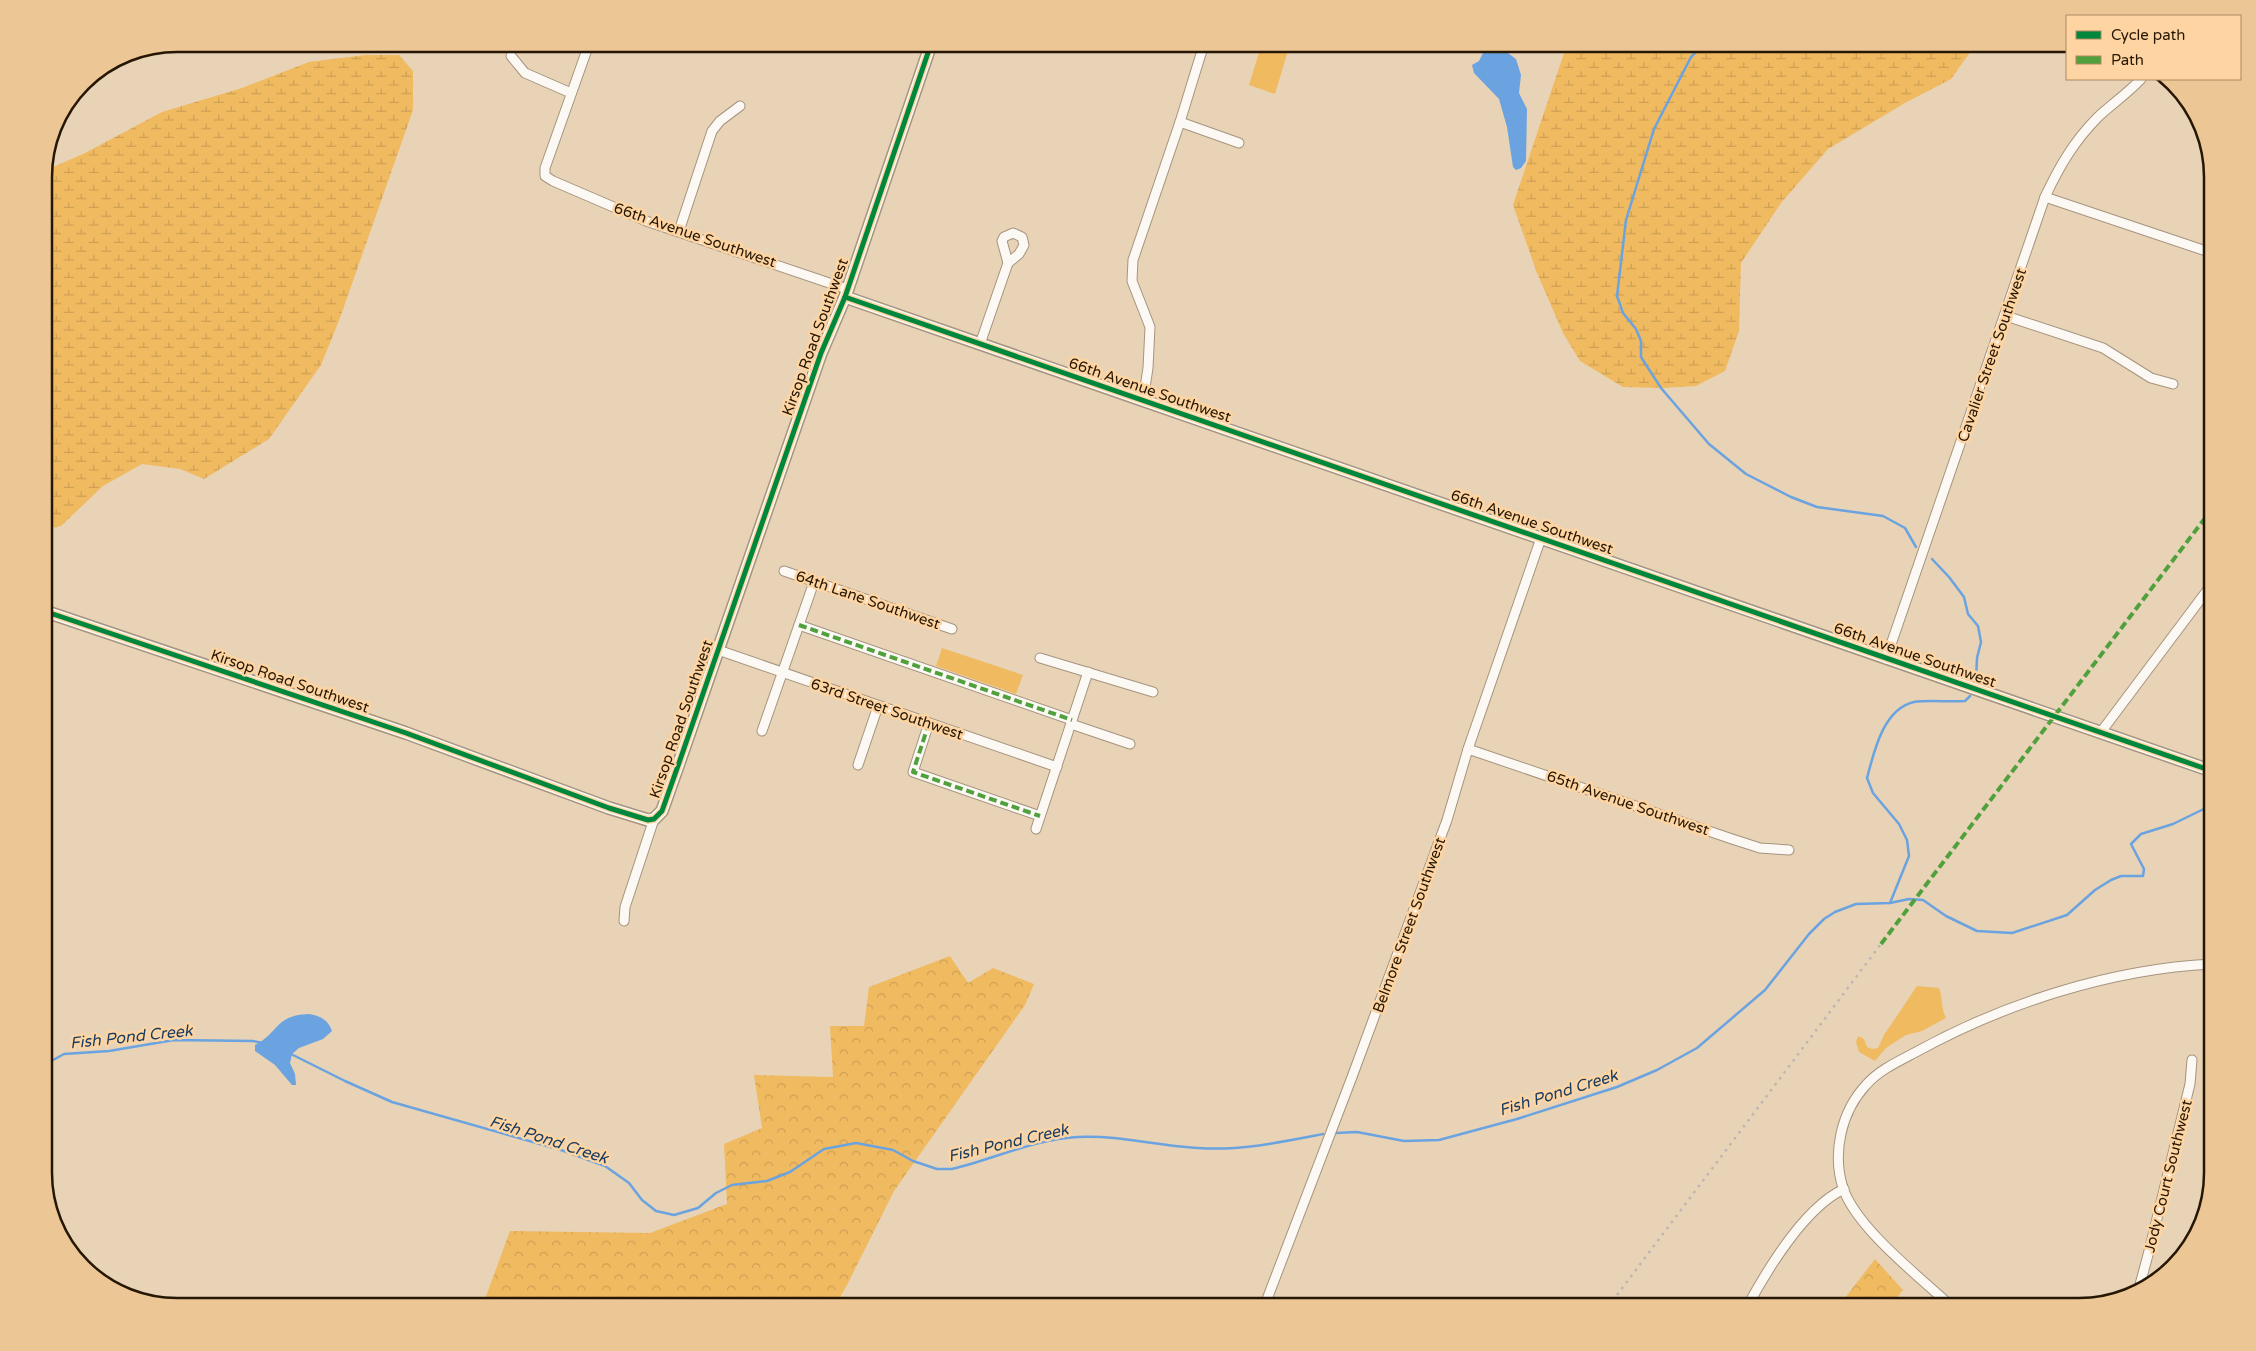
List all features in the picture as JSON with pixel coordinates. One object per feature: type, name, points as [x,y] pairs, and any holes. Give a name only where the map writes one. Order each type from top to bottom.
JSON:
[{"type":"street","points":[[1143,400],[1148,368],[1150,327],[1132,281],[1133,260],[1201,52]]},
{"type":"street","points":[[511,56],[526,74],[571,93],[586,53]]},
{"type":"street","name":"Kirsop Road Southwest","points":[[53,614],[402,732],[609,808],[648,820],[654,820],[662,811],[821,353],[846,293],[929,53]]},
{"type":"street","name":"Cavalier Street Southwest","points":[[1886,659],[2006,316],[2045,197],[2064,158],[2073,145],[2099,116],[2140,80]]},
{"type":"street","name":"66th Avenue Southwest","points":[[571,93],[545,168],[545,176],[646,221],[679,231],[980,344],[2204,768]]},
{"type":"street","points":[[679,231],[712,131],[720,120],[740,106]]},
{"type":"street","points":[[1180,122],[1239,143]]},
{"type":"street","points":[[2045,197],[2203,249]]},
{"type":"street","points":[[980,344],[1008,263]]},
{"type":"street","points":[[2006,316],[2103,348],[2152,378],[2173,384]]},
{"type":"street","name":"Belmore Street Southwest","points":[[1267,1298],[1352,1078],[1447,820],[1468,749],[1541,538]]},
{"type":"street","name":"64th Lane Southwest","points":[[784,571],[952,629]]},
{"type":"street","points":[[762,731],[814,582]]},
{"type":"street","points":[[2101,732],[2203,595]]},
{"type":"street","points":[[799,625],[1130,744]]},
{"type":"street","name":"63rd Street Southwest","points":[[718,650],[1056,767]]},
{"type":"street","points":[[1040,658],[1153,692]]},
{"type":"street","points":[[1036,829],[1088,672]]},
{"type":"street","points":[[858,765],[878,706]]},
{"type":"street","points":[[929,723],[913,772],[1040,816]]},
{"type":"street","name":"65th Avenue Southwest","points":[[1468,749],[1760,848],[1789,850]]},
{"type":"street","points":[[624,921],[626,907],[654,820]]},
{"type":"street","points":[[1942,1298],[1861,1221],[1844,1189],[1839,1154],[1845,1119],[1853,1102],[1866,1085],[1886,1069],[1959,1030],[2041,998],[2150,971],[2204,965]]},
{"type":"street","name":"Jody Court Southwest","points":[[2140,1282],[2190,1084],[2192,1060]]},
{"type":"street","points":[[1752,1298],[1800,1227],[1823,1201],[1844,1189]]},
{"type":"green space","points":[[1259,52],[1287,52],[1275,94],[1249,85]]},
{"type":"green space","points":[[1564,52],[1970,52],[1951,79],[1905,103],[1828,149],[1781,203],[1741,263],[1739,331],[1725,371],[1696,386],[1661,388],[1623,387],[1580,361],[1563,333],[1537,273],[1513,205]]},
{"type":"green space","points":[[365,55],[399,55],[413,71],[413,110],[340,318],[321,365],[269,439],[204,479],[180,469],[142,464],[103,486],[61,526],[53,528],[53,167],[85,153],[162,112],[242,88],[309,62]]},
{"type":"green space","points":[[942,648],[1023,675],[1016,694],[936,666]]},
{"type":"green space","points":[[950,956],[968,983],[993,968],[1034,984],[1025,1005],[894,1191],[839,1298],[485,1298],[510,1231],[650,1233],[727,1204],[724,1144],[762,1128],[754,1075],[833,1077],[830,1026],[864,1026],[869,987]]},
{"type":"green space","points":[[1917,986],[1939,988],[1946,1018],[1922,1031],[1906,1035],[1886,1048],[1875,1061],[1859,1052],[1856,1042],[1858,1036],[1864,1039],[1867,1047],[1872,1049],[1878,1048],[1884,1035]]},
{"type":"green space","points":[[1875,1259],[1903,1290],[1897,1298],[1845,1298]]},
{"type":"water","points":[[1483,53],[1508,53],[1516,59],[1521,75],[1519,93],[1527,109],[1526,161],[1521,168],[1516,170],[1513,167],[1507,127],[1499,99],[1474,73],[1472,65],[1479,61]]},
{"type":"water","points":[[309,1014],[324,1019],[332,1031],[323,1039],[299,1048],[292,1054],[290,1063],[295,1074],[296,1085],[292,1085],[275,1065],[255,1051],[255,1045],[269,1035],[283,1021],[298,1015]]},
{"type":"waterway","points":[[1696,52],[1691,57],[1654,129],[1626,220],[1617,296],[1623,313],[1636,329],[1641,341],[1641,357],[1661,388],[1709,444],[1746,474],[1791,497],[1817,507],[1883,516],[1905,528],[1916,547]]},
{"type":"waterway","points":[[1932,559],[1964,597],[1968,614],[1978,626],[1981,642],[1977,658],[1976,680]]},
{"type":"waterway","points":[[1890,903],[1909,856],[1907,840],[1899,824],[1873,793],[1867,778],[1877,744],[1887,722],[1903,706],[1919,701],[1965,701],[1970,696]]},
{"type":"waterway","name":"Fish Pond Creek","points":[[1336,1133],[1357,1132],[1404,1141],[1439,1140],[1517,1119],[1617,1087],[1657,1070],[1697,1048],[1765,990],[1809,934],[1824,919],[1835,912],[1856,904],[1890,903],[1909,899],[1923,900],[1946,916],[1977,931],[2012,933],[2067,915],[2095,890],[2111,880],[2121,876],[2143,876],[2144,869],[2131,844],[2141,834],[2173,824],[2204,809]]},
{"type":"waterway","name":"Fish Pond Creek","points":[[53,1060],[64,1054],[109,1051],[174,1040],[253,1041],[263,1043]]},
{"type":"waterway","name":"Fish Pond Creek","points":[[289,1053],[392,1102],[561,1150],[605,1166],[629,1183],[642,1200],[656,1211],[674,1215],[698,1208],[716,1193],[732,1185],[767,1181],[790,1172],[824,1149],[856,1143],[893,1150],[913,1161],[937,1169],[952,1169],[1030,1145],[1078,1137],[1124,1139],[1214,1149],[1261,1145],[1323,1134]]},
{"type":"railway","points":[[1615,1298],[1881,944]]},
{"type":"marked path","points":[[1881,944],[2203,520]]},
{"type":"marked path","points":[[799,625],[1072,720]]},
{"type":"marked path","points":[[929,723],[913,772],[1040,816]]},
{"type":"cycle path","points":[[53,614],[406,733],[609,808],[648,820],[654,819],[662,811],[821,353],[845,297],[928,53]]},
{"type":"cycle path","points":[[845,297],[2204,768]]}]
